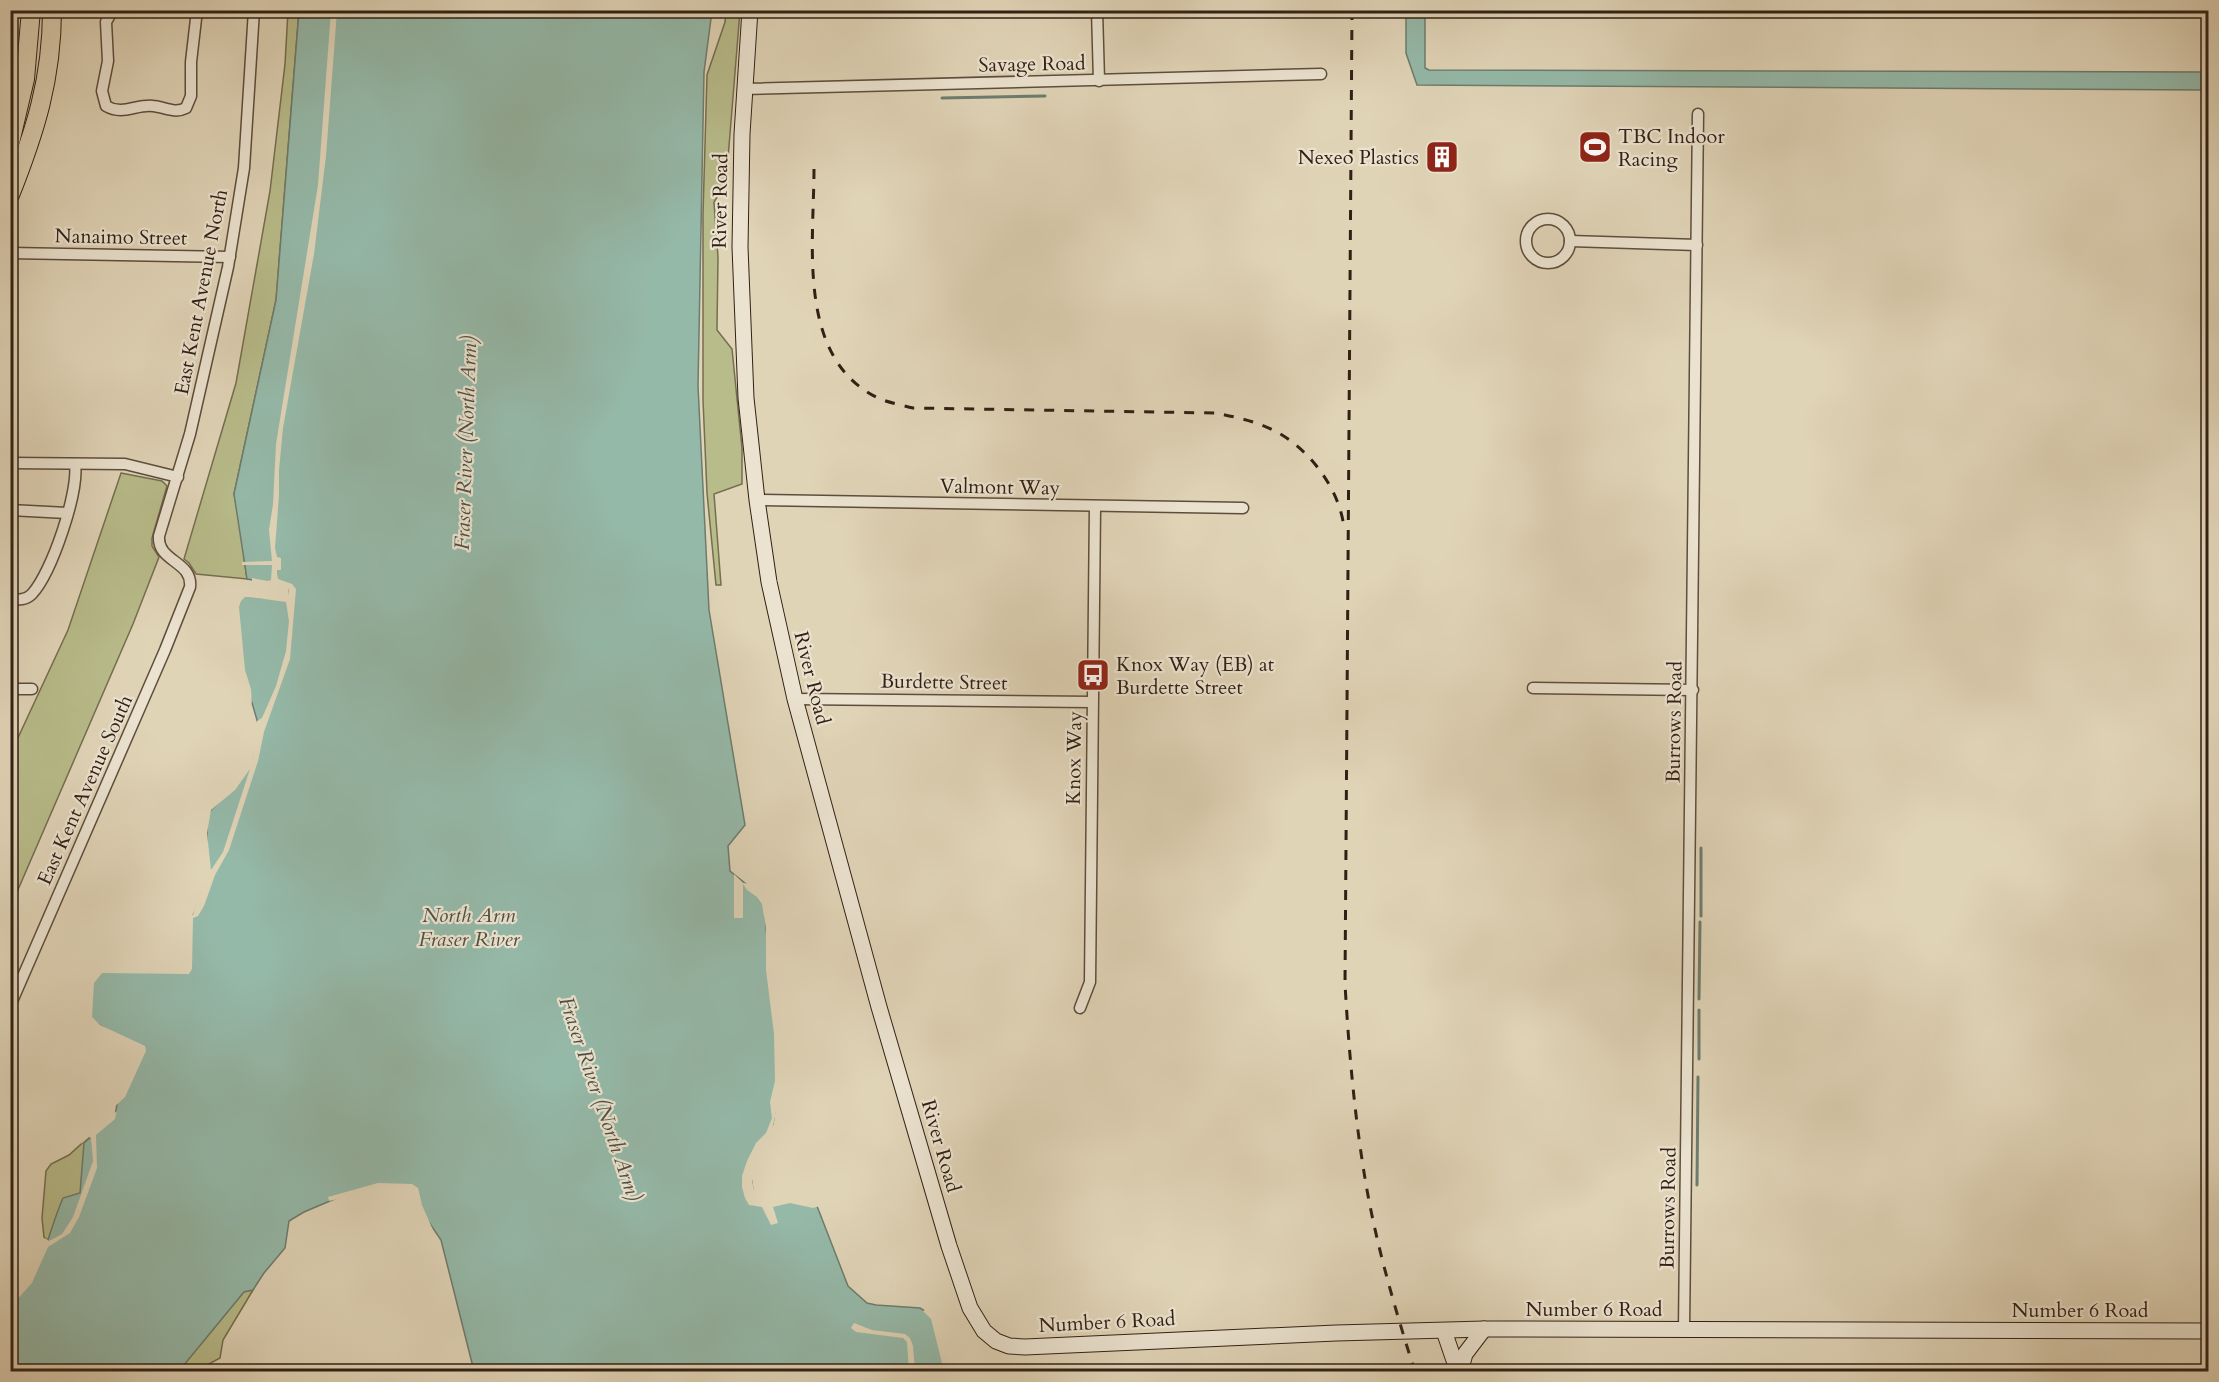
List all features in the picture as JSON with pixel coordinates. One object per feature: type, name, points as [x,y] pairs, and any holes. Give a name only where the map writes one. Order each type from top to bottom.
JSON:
[{"type":"main road","points":[[10,143],[26,79],[31,10]]},
{"type":"main road","points":[[10,195],[32,140],[40,111],[49,58],[52,10]]},
{"type":"street","points":[[115,10],[106,22],[109,53],[102,91],[103,102],[106,106],[118,111],[151,106],[177,111],[186,108],[192,96],[191,63],[197,10]]},
{"type":"street","name":"East Kent Avenue North","points":[[190,587],[189,575],[167,556],[160,548],[159,542],[205,375],[230,256],[244,168],[254,10]]},
{"type":"street","name":"River Road","points":[[750,10],[744,89],[740,247],[746,398],[769,582],[795,699],[923,1161],[970,1308],[984,1331]]},
{"type":"street","points":[[1097,10],[1099,81]]},
{"type":"street","name":"Savage Road","points":[[744,89],[1321,74]]},
{"type":"street","name":"Burrows Road","points":[[1684,1330],[1698,114]]},
{"type":"street","points":[[1548,219],[1555,220],[1566,228],[1570,242],[1565,256],[1552,263],[1537,260],[1531,255],[1526,241],[1530,228],[1541,220],[1548,219]]},
{"type":"street","points":[[1570,242],[1697,245]]},
{"type":"street","name":"Nanaimo Street","points":[[10,253],[230,256]]},
{"type":"street","points":[[10,463],[125,464],[178,477]]},
{"type":"street","points":[[10,599],[26,598],[33,593],[52,562],[75,481],[75,464]]},
{"type":"street","name":"Valmont Way","points":[[757,500],[1243,508]]},
{"type":"street","name":"Knox Way","points":[[1080,1008],[1090,982],[1095,507]]},
{"type":"street","points":[[10,510],[67,513]]},
{"type":"street","name":"East Kent Avenue South","points":[[12,999],[161,660],[190,587]]},
{"type":"street","points":[[1533,688],[1693,690]]},
{"type":"street","points":[[10,689],[32,689]]},
{"type":"street","name":"Burdette Street","points":[[795,699],[1092,702]]},
{"type":"street","points":[[1459,1371],[1465,1354],[1484,1329]]},
{"type":"street","name":"Number 6 Road","points":[[984,1331],[996,1341],[1009,1346],[1025,1347],[1336,1333],[1484,1329],[2208,1331]]},
{"type":"street","points":[[1444,1331],[1459,1371]]},
{"type":"shaded area","points":[[288,11],[299,11],[276,300],[234,494],[237,509],[237,486],[244,449],[277,312],[288,185],[299,107],[303,11],[331,11],[318,185],[276,444],[273,504],[269,530],[271,580],[252,578],[239,520],[247,579],[196,574],[184,559],[236,383],[270,191],[285,64]]},
{"type":"shaded area","points":[[726,11],[740,11],[726,183],[714,202],[718,257],[717,330],[732,349],[742,448],[742,484],[714,494],[721,585],[716,585],[707,493],[703,400],[703,214],[707,75],[725,22]]},
{"type":"shaded area","points":[[121,473],[162,481],[167,486],[152,538],[152,546],[159,557],[133,624],[17,892],[11,889],[10,755],[68,630]]},
{"type":"shaded area","points":[[89,1137],[91,1138],[93,1161],[73,1217],[49,1241],[44,1237],[42,1218],[46,1171],[51,1164],[69,1155]]},
{"type":"shaded area","points":[[253,1290],[223,1340],[220,1358],[196,1371],[170,1372],[244,1291]]},
{"type":"water","name":"North Arm Fraser River","points":[[299,11],[712,11],[704,72],[698,386],[709,610],[745,825],[728,846],[730,871],[756,892],[764,903],[779,1081],[773,1124],[750,1172],[755,1201],[787,1197],[817,1206],[848,1286],[867,1303],[920,1308],[933,1316],[945,1359],[940,1371],[474,1371],[441,1240],[418,1206],[412,1191],[405,1187],[374,1188],[337,1198],[289,1221],[285,1248],[253,1290],[244,1292],[179,1371],[11,1372],[9,1325],[13,1306],[34,1276],[63,1198],[80,1193],[84,1143],[115,1116],[118,1098],[137,1059],[131,1044],[86,1017],[88,978],[98,967],[182,969],[188,961],[188,921],[194,914],[207,874],[207,814],[240,781],[251,765],[259,746],[259,727],[242,668],[237,606],[242,596],[290,600],[289,586],[247,579],[234,494],[276,300]]},
{"type":"water","points":[[1406,11],[1425,11],[1425,68],[1429,70],[2208,72],[2208,90],[1417,85],[1406,53]]},
{"type":"pier","points":[[331,11],[337,11],[326,156],[314,254],[283,428],[279,470],[275,548],[277,557],[281,558],[281,570],[277,570],[277,574],[278,579],[292,584],[296,589],[290,659],[264,732],[258,761],[229,850],[215,875],[204,906],[198,916],[193,918],[192,969],[189,974],[102,973],[94,983],[92,1017],[100,1025],[145,1046],[146,1051],[125,1097],[113,1108],[115,1096],[134,1059],[129,1046],[94,1032],[84,1019],[85,977],[98,964],[181,966],[185,960],[185,920],[189,915],[193,915],[204,873],[202,827],[204,813],[213,800],[237,782],[253,758],[257,743],[257,721],[262,718],[276,686],[286,651],[289,621],[286,602],[245,597],[239,607],[245,670],[251,689],[252,704],[239,669],[234,605],[240,595],[246,592],[288,598],[288,588],[252,582],[252,578],[271,580],[272,565],[242,565],[242,562],[272,561],[269,530],[273,504],[276,444],[318,185]],"holes":[[[250,769],[223,852],[211,870],[207,833],[211,810],[235,790]]]},
{"type":"pier","points":[[734,874],[743,883],[751,884],[761,893],[768,908],[781,1027],[782,1082],[771,1136],[753,1173],[754,1190],[758,1199],[789,1194],[800,1195],[820,1206],[813,1208],[790,1203],[773,1207],[778,1223],[771,1225],[762,1207],[749,1205],[742,1187],[742,1176],[747,1161],[756,1143],[766,1133],[772,1118],[770,1102],[775,1081],[774,1034],[766,970],[766,928],[762,904],[743,884],[743,918],[734,918]]},
{"type":"pier","points":[[117,1111],[115,1119],[96,1135],[97,1168],[79,1217],[70,1233],[48,1247],[32,1283],[16,1301],[11,1312],[12,1301],[30,1277],[45,1238],[49,1241],[62,1234],[73,1217],[93,1161],[91,1138],[89,1137],[81,1144],[82,1141]]},
{"type":"pier","points":[[378,1183],[412,1184],[418,1188],[422,1205],[433,1230],[416,1208],[410,1193],[405,1190],[375,1191],[329,1201],[328,1197]]},
{"type":"pier","points":[[927,1309],[936,1315],[948,1358],[943,1367],[931,1319],[923,1311]]},
{"type":"pier","points":[[854,1323],[872,1330],[905,1334],[910,1338],[913,1346],[915,1371],[909,1371],[907,1342],[903,1338],[856,1332],[851,1328]]},
{"type":"waterway","points":[[942,98],[1045,96]]},
{"type":"waterway","points":[[1701,848],[1701,916]]},
{"type":"waterway","points":[[1699,999],[1700,922]]},
{"type":"waterway","points":[[1699,1010],[1699,1059]]},
{"type":"waterway","points":[[1697,1185],[1698,1077]]},
{"type":"railway","points":[[1352,10],[1345,984],[1353,1087],[1367,1190],[1376,1236],[1415,1372]]},
{"type":"railway","points":[[814,169],[813,264],[815,297],[822,328],[833,356],[852,380],[878,398],[913,408],[1216,413],[1245,420],[1286,437],[1310,458],[1329,484],[1341,513],[1344,528]]},
{"type":"place","name":"TBC Indoor Racing","points":[[1595,147]]},
{"type":"place","name":"Nexeo Plastics","points":[[1442,157]]},
{"type":"place","name":"Knox Way (EB) at Burdette Street","points":[[1093,675]]},
{"type":"water label","name":"Fraser River (North Arm)","points":[[466,443]]},
{"type":"water label","name":"Fraser River (North Arm)","points":[[600,1099]]}]
